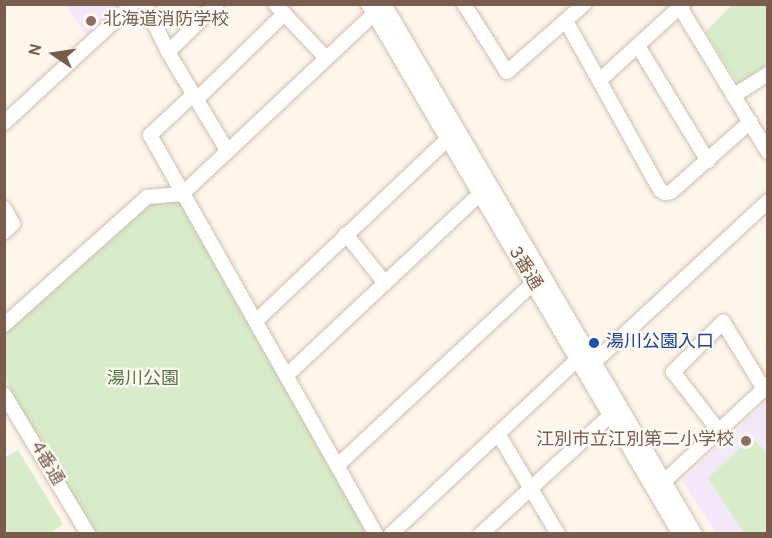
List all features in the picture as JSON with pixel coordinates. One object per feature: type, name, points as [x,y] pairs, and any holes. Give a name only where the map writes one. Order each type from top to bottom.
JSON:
[{"type":"street","points":[[6,119],[132,4]]},
{"type":"street","points":[[145,4],[168,52],[227,150]]},
{"type":"street","points":[[168,52],[217,4]]},
{"type":"street","points":[[466,5],[507,72],[584,4]]},
{"type":"street","points":[[600,80],[680,5],[768,152]]},
{"type":"street","points":[[4,325],[147,196],[182,194],[377,7]]},
{"type":"street","name":"3番通","points":[[377,7],[452,135],[593,356],[621,406],[680,534]]},
{"type":"street","points":[[326,58],[280,9],[196,97],[150,135],[376,534]]},
{"type":"street","points":[[566,21],[660,190],[671,192],[750,122]]},
{"type":"street","points":[[638,46],[708,161]]},
{"type":"street","points":[[733,96],[768,74]]},
{"type":"street","points":[[257,321],[452,135]]},
{"type":"street","name":"3番通","points":[[452,135],[479,195],[609,415],[695,534]]},
{"type":"street","points":[[287,375],[479,195]]},
{"type":"street","points":[[391,534],[406,528],[498,435],[593,356],[768,201]]},
{"type":"street","points":[[4,208],[13,224],[4,232]]},
{"type":"street","points":[[346,234],[385,283]]},
{"type":"street","points":[[338,465],[532,284]]},
{"type":"street","points":[[659,486],[766,387],[723,322],[673,372],[718,431]]},
{"type":"street","name":"4番通","points":[[4,394],[88,534]]},
{"type":"street","points":[[481,534],[621,406]]},
{"type":"street","points":[[498,435],[558,534]]},
{"type":"shaded area","name":"北海道消防学校","points":[[65,5],[122,5],[88,38]]},
{"type":"shaded area","name":"江別市立江別第二小学校","points":[[767,400],[767,533],[716,533],[682,481]]},
{"type":"green space","points":[[732,5],[767,5],[767,64],[739,85],[705,32]]},
{"type":"green space","name":"湯川公園","points":[[183,200],[369,533],[93,533],[37,440],[5,379],[5,333],[146,205]]},
{"type":"green space","points":[[752,437],[767,453],[767,533],[744,533],[708,478]]},
{"type":"green space","points":[[18,450],[63,524],[51,533],[5,533],[5,457]]},
{"type":"place","name":"北海道消防学校","points":[[91,21]]},
{"type":"place","name":"湯川公園入口","points":[[594,343]]},
{"type":"place","name":"江別市立江別第二小学校","points":[[746,441]]}]
